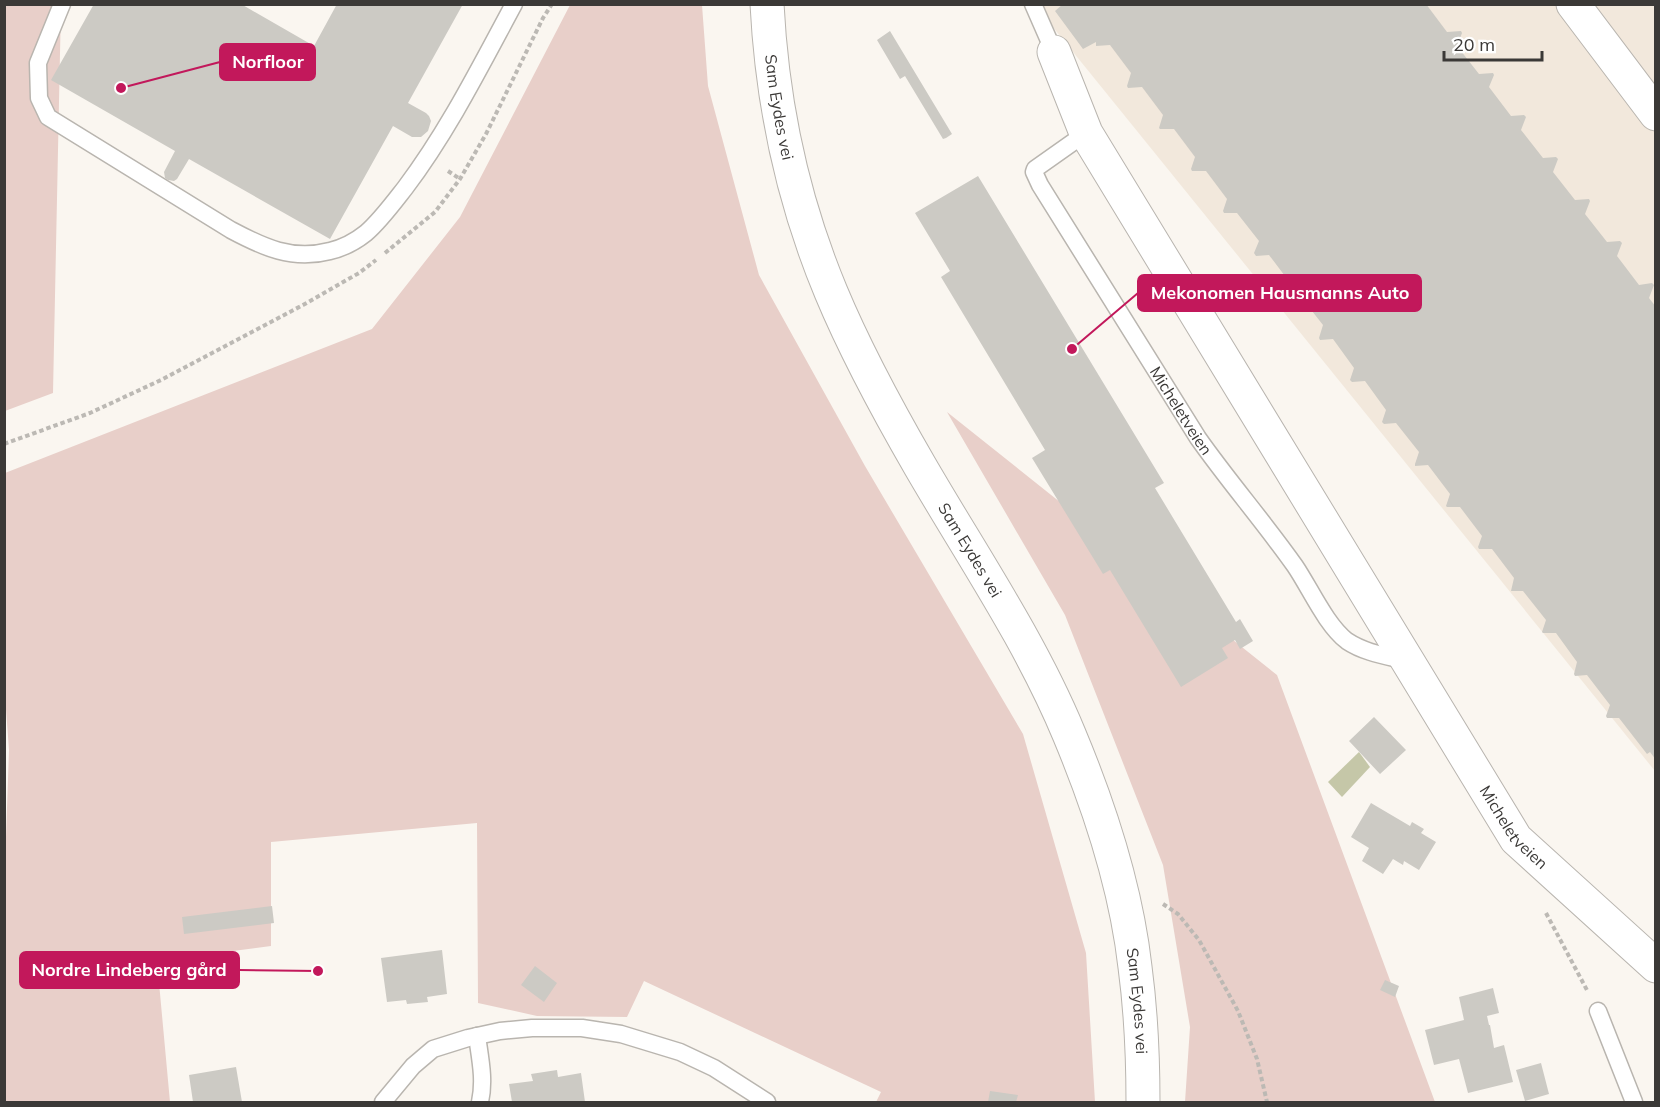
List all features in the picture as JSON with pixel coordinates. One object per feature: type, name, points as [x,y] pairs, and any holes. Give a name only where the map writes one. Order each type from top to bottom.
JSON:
[{"type":"main road","name":"Sam Eydes vei","points":[[768,4],[774,86],[781,123],[809,230],[830,290],[882,399],[1037,668],[1069,732],[1110,844],[1135,965],[1142,1037],[1143,1102]]},
{"type":"main road","points":[[1573,4],[1656,114]]},
{"type":"main road","name":"Micheletveien","points":[[1054,52],[1086,133],[1516,839],[1656,966]]},
{"type":"lane","points":[[62,4],[38,63],[39,98],[48,117],[231,230],[259,245],[279,252],[303,254],[330,252],[348,245],[367,233],[428,157],[459,106],[514,4]]},
{"type":"lane","name":"Micheletveien","points":[[1033,4],[1054,52]]},
{"type":"lane","name":"Micheletveien","points":[[1086,133],[1035,169],[1034,172],[1040,185],[1198,438],[1295,567],[1331,624],[1349,642],[1369,652],[1408,661]]},
{"type":"lane","points":[[1598,1011],[1634,1102]]},
{"type":"lane","points":[[383,1102],[413,1066],[433,1049],[477,1036],[532,1028],[582,1028],[621,1034],[681,1052],[714,1068],[767,1102]]},
{"type":"lane","points":[[477,1036],[482,1073],[480,1102]]},
{"type":"path","points":[[1163,904],[1178,914],[1199,940],[1238,1011],[1257,1059],[1267,1102]]},
{"type":"path","points":[[1543,908],[1598,1011]]},
{"type":"shaded area","points":[[4,5],[61,5],[53,393],[5,411]]},
{"type":"shaded area","points":[[570,5],[702,5],[708,86],[759,275],[865,466],[1023,734],[1086,953],[1095,1102],[876,1102],[881,1092],[644,981],[627,1017],[537,1016],[478,1003],[477,823],[271,842],[271,946],[157,961],[170,1102],[5,1102],[4,895],[9,750],[4,682],[5,473],[372,329],[460,217]]},
{"type":"shaded area","points":[[1035,5],[1655,5],[1655,771]]},
{"type":"shaded area","points":[[947,412],[1277,675],[1435,1102],[1185,1102],[1190,1027],[1163,865],[1065,615]]},
{"type":"shaded area","points":[[1359,752],[1370,767],[1342,797],[1328,782]]},
{"type":"building","points":[[94,4],[241,4],[314,46],[337,4],[463,4],[408,103],[429,116],[431,121],[428,131],[421,137],[412,137],[393,126],[330,239],[189,159],[177,179],[168,180],[164,172],[175,151],[51,80]]},
{"type":"building","points":[[1063,4],[1426,4],[1447,32],[1461,31],[1457,46],[1479,74],[1493,73],[1489,87],[1511,116],[1524,115],[1526,117],[1521,130],[1543,158],[1556,157],[1558,159],[1553,172],[1575,200],[1589,199],[1585,214],[1607,242],[1620,241],[1622,243],[1617,256],[1639,285],[1652,283],[1654,285],[1649,298],[1656,307],[1656,760],[1650,752],[1647,754],[1619,718],[1607,718],[1610,705],[1587,675],[1575,676],[1577,662],[1556,633],[1542,632],[1546,620],[1523,591],[1511,591],[1514,578],[1492,549],[1479,549],[1482,536],[1460,507],[1446,506],[1450,494],[1428,465],[1415,466],[1419,452],[1396,423],[1384,424],[1382,422],[1386,410],[1365,381],[1352,382],[1350,380],[1354,368],[1333,339],[1320,340],[1323,325],[1301,297],[1287,298],[1291,284],[1269,255],[1256,256],[1254,253],[1259,241],[1237,213],[1224,213],[1227,199],[1206,171],[1192,171],[1195,157],[1174,129],[1159,128],[1163,115],[1142,87],[1128,88],[1131,73],[1110,45],[1096,46],[1096,42],[1083,49],[1055,11]]},
{"type":"building","points":[[890,31],[952,134],[946,138],[943,139],[905,76],[900,79],[877,40]]},
{"type":"building","points":[[978,176],[1164,483],[1155,488],[1236,622],[1240,619],[1253,641],[1240,649],[1235,640],[1222,648],[1228,658],[1181,687],[1110,570],[1103,574],[1032,458],[1045,450],[941,277],[950,271],[915,213]]},
{"type":"building","points":[[1374,717],[1406,750],[1380,774],[1349,741]]},
{"type":"building","points":[[1371,803],[1410,826],[1412,822],[1424,829],[1421,833],[1436,842],[1419,870],[1404,861],[1403,865],[1393,859],[1383,874],[1362,861],[1369,848],[1351,837]]},
{"type":"building","points":[[272,906],[274,923],[184,934],[182,917]]},
{"type":"building","points":[[442,950],[447,994],[427,997],[428,1002],[407,1004],[406,1000],[387,1002],[381,958]]},
{"type":"building","points":[[535,966],[557,983],[544,1002],[521,985]]},
{"type":"building","points":[[1385,980],[1399,986],[1395,997],[1380,990]]},
{"type":"building","points":[[1493,988],[1499,1013],[1487,1016],[1494,1048],[1504,1045],[1513,1082],[1468,1093],[1459,1059],[1434,1065],[1425,1030],[1464,1020],[1459,997]]},
{"type":"building","points":[[1541,1063],[1549,1094],[1525,1101],[1516,1070]]},
{"type":"building","points":[[236,1067],[242,1102],[193,1102],[189,1075]]},
{"type":"building","points":[[557,1070],[558,1077],[581,1073],[585,1102],[512,1102],[509,1084],[533,1081],[531,1074]]},
{"type":"building","points":[[990,1091],[1018,1095],[1016,1102],[988,1102]]},
{"type":"place","name":"Norfloor","points":[[121,88]]},
{"type":"place","name":"Mekonomen Hausmanns Auto","points":[[1072,349]]},
{"type":"place","name":"Nordre Lindeberg gård","points":[[318,971]]}]
